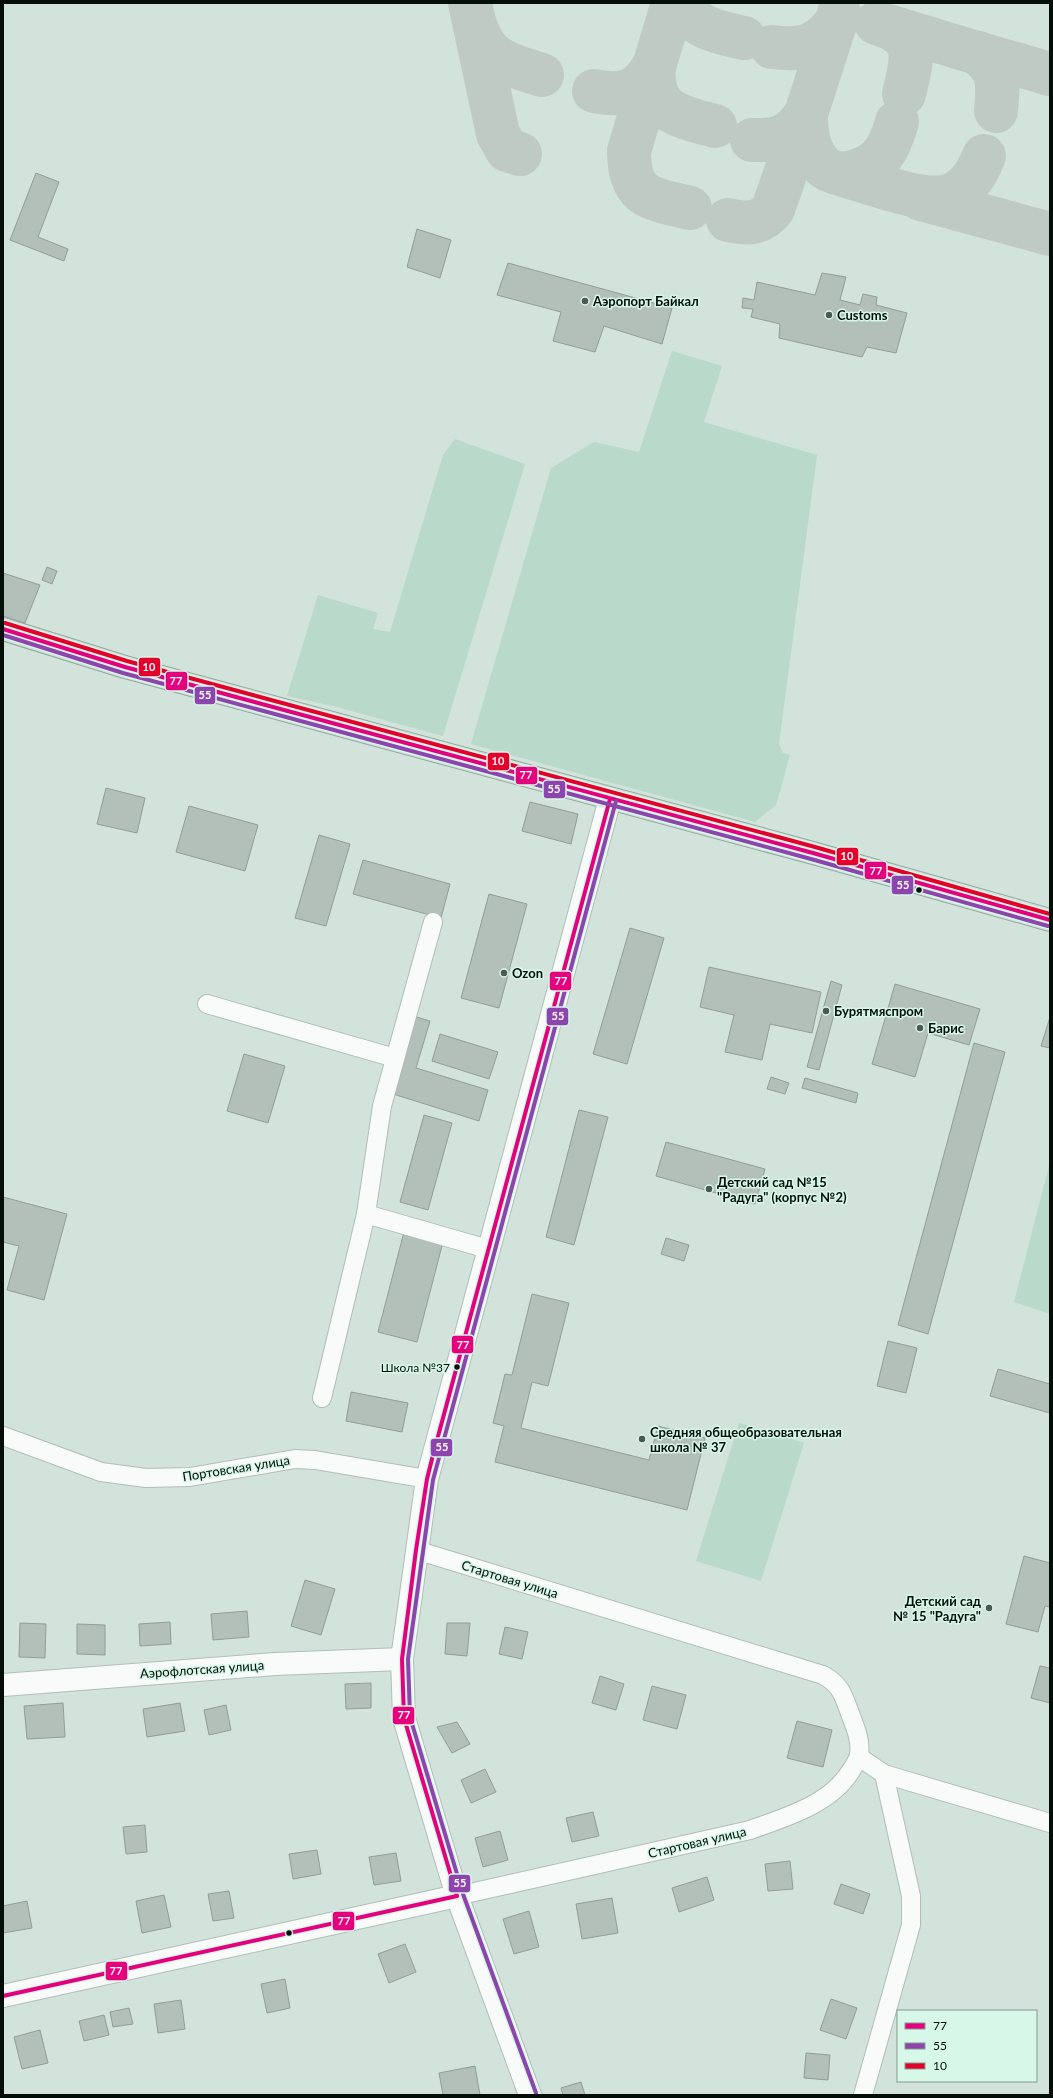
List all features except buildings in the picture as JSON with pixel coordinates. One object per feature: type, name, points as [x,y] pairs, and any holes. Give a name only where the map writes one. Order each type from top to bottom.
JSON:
[{"type":"highway","points":[[3,629],[125,667],[610,799],[813,852],[1050,920]]},
{"type":"main road","points":[[530,2095],[457,1896],[404,1718],[402,1659],[427,1479],[610,799]]},
{"type":"main road","name":"Аэрофлотская улица","points":[[3,1685],[275,1664],[402,1659]]},
{"type":"main road","name":"Стартовая улица","points":[[3,1996],[457,1896]]},
{"type":"street","points":[[322,1398],[366,1214],[382,1106],[433,922]]},
{"type":"street","points":[[207,1004],[395,1058]]},
{"type":"street","points":[[366,1214],[488,1249]]},
{"type":"street","name":"Портовская улица","points":[[3,1436],[101,1472],[146,1478],[190,1477],[294,1459],[315,1460],[427,1479]]},
{"type":"street","name":"Стартовая улица","points":[[416,1550],[823,1675],[834,1680],[841,1690],[856,1729],[859,1743],[859,1757],[846,1779],[828,1796],[790,1816],[750,1830],[457,1896]]},
{"type":"street","points":[[859,1757],[884,1774],[1050,1824]]},
{"type":"street","points":[[863,2095],[911,1925],[912,1911],[911,1896],[884,1774]]},
{"type":"green space","points":[[672,351],[722,366],[704,422],[817,455],[779,744],[783,753],[790,755],[776,805],[755,822],[471,744],[551,468],[594,442],[639,452]]},
{"type":"green space","points":[[455,439],[525,464],[443,736],[333,706],[287,696],[318,595],[378,613],[373,629],[390,632],[443,455]]},
{"type":"green space","points":[[1050,1162],[1050,1314],[1014,1302]]},
{"type":"green space","points":[[739,1423],[804,1443],[761,1581],[696,1561]]},
{"type":"taxiway","points":[[470,3],[498,134],[507,150],[520,154]]},
{"type":"taxiway","points":[[673,3],[629,151],[630,167],[633,179],[645,194],[664,202],[690,208]]},
{"type":"taxiway","points":[[683,3],[687,11],[700,24],[726,34],[744,38]]},
{"type":"taxiway","points":[[772,47],[797,48],[811,45],[830,30],[835,24],[839,13]]},
{"type":"taxiway","points":[[876,23],[890,28],[907,42],[911,59],[904,94]]},
{"type":"taxiway","points":[[752,140],[770,140],[783,136],[795,128],[806,114],[835,24]]},
{"type":"taxiway","points":[[475,25],[486,47],[501,60],[542,75]]},
{"type":"taxiway","points":[[888,26],[977,53],[985,59],[994,72],[996,79],[996,111]]},
{"type":"taxiway","points":[[977,53],[1050,74]]},
{"type":"taxiway","points":[[654,66],[654,81],[657,93],[662,103],[669,110],[689,119],[715,126]]},
{"type":"taxiway","points":[[594,91],[604,93],[621,93],[629,90],[642,82],[654,66]]},
{"type":"taxiway","points":[[728,220],[741,222],[758,221],[773,209],[806,114],[808,138],[817,160],[824,167],[834,172],[845,173],[859,170],[874,163],[889,144],[897,122]]},
{"type":"taxiway","points":[[840,174],[889,189],[934,198],[957,192],[967,184],[976,173],[984,156]]},
{"type":"taxiway","points":[[921,199],[1050,234]]},
{"type":"transit line","name":"10","points":[[5,623],[127,661],[815,847],[1050,914]]},
{"type":"transit line","name":"77","points":[[3,629],[125,667],[813,853],[1050,920]]},
{"type":"transit line","name":"55","points":[[3,635],[123,673],[811,859],[1048,926]]},
{"type":"transit line","name":"77","points":[[457,1896],[404,1718],[402,1659],[416,1550],[427,1479],[433,1455],[610,799]]},
{"type":"transit line","name":"55","points":[[536,2093],[463,1894],[410,1717],[408,1659],[433,1480],[616,801]]},
{"type":"transit line","name":"77","points":[[3,1996],[457,1896]]},
{"type":"place","name":"Аэропорт Байкал","points":[[585,301]]},
{"type":"place","name":"Customs","points":[[829,315]]},
{"type":"place","name":"Ozon","points":[[504,973]]},
{"type":"place","name":"Бурятмяспром","points":[[826,1011]]},
{"type":"place","name":"Барис","points":[[920,1028]]},
{"type":"place","name":"Детский сад №15 \"Радуга\" (корпус №2)","points":[[709,1189]]},
{"type":"place","name":"Школа №37","points":[[457,1367]]},
{"type":"place","name":"Средняя общеобразовательная школа № 37","points":[[642,1439]]},
{"type":"place","name":"Детский сад № 15 \"Радуга\"","points":[[989,1608]]}]
